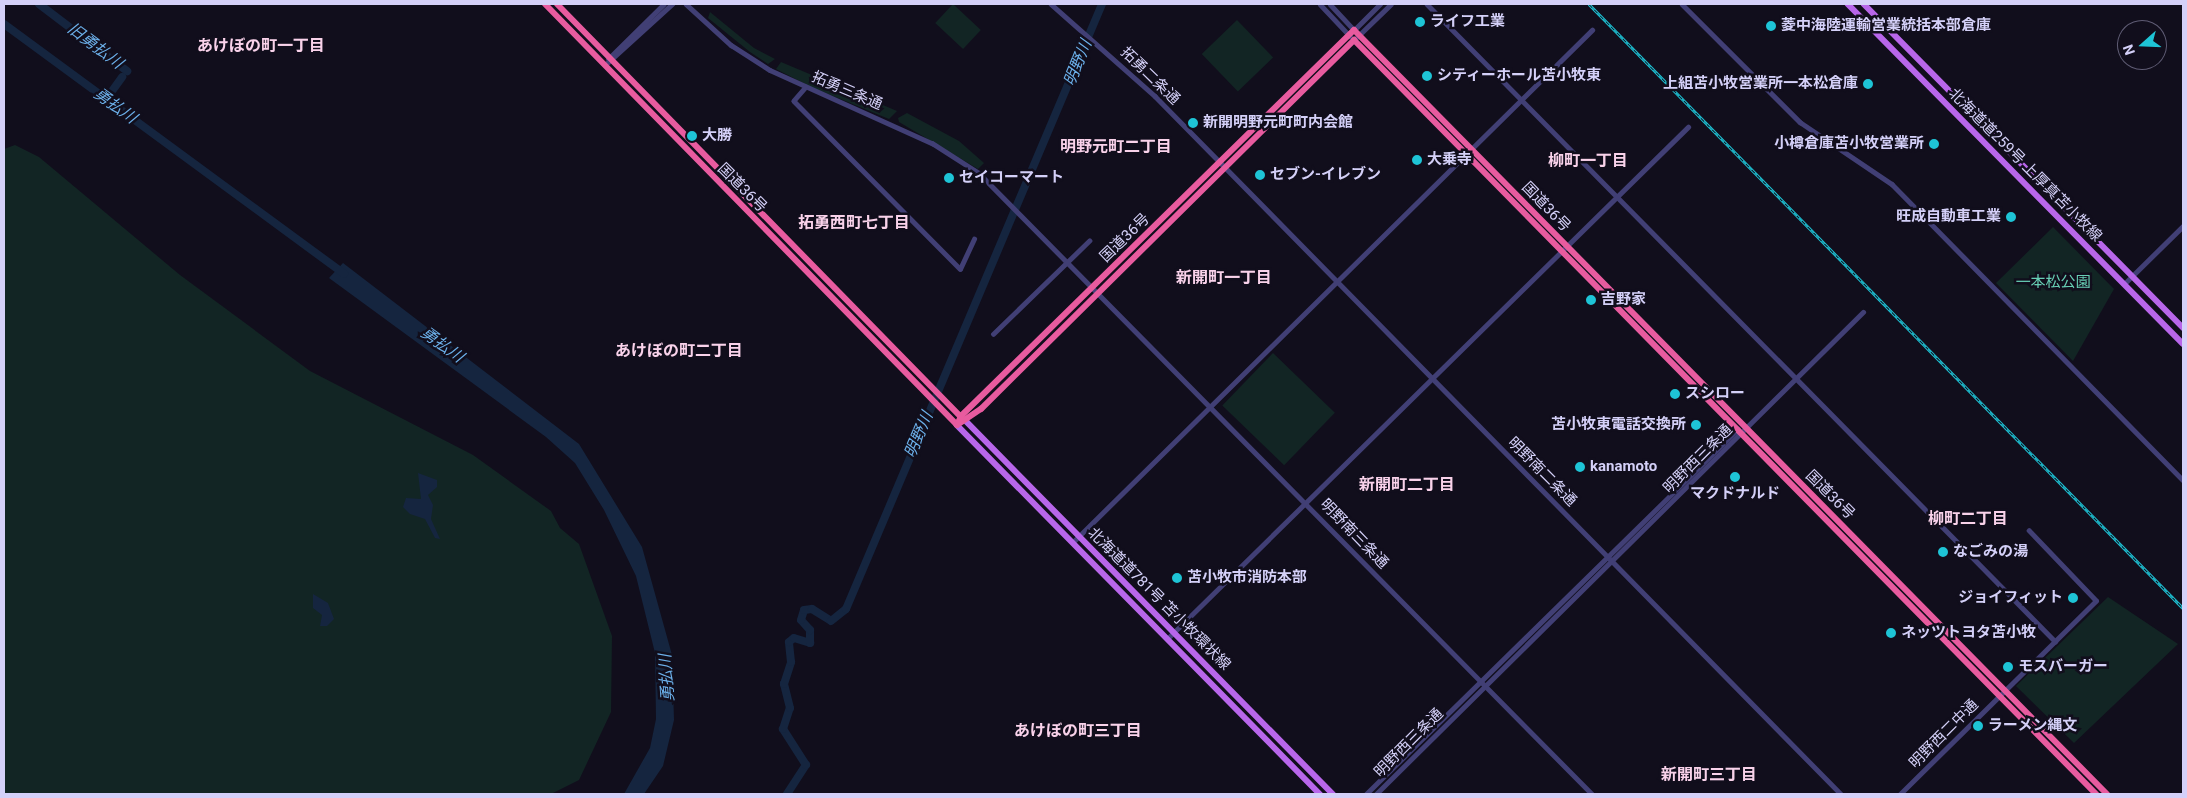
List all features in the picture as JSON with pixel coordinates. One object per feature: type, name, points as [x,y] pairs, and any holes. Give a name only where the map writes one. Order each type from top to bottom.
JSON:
[{"type":"highway","name":"国道36号","points":[[545,4],[957,425],[966,422],[1096,290],[1354,35]]},
{"type":"highway","name":"国道36号","points":[[557,4],[966,422]]},
{"type":"highway","name":"国道36号","points":[[1354,35],[1472,149],[1564,249]]},
{"type":"highway","name":"国道36号","points":[[1354,35],[1467,154],[1564,249],[2002,693],[2106,794]]},
{"type":"highway","name":"国道36号","points":[[961,416],[1096,290]]},
{"type":"highway","points":[[957,425],[961,416]]},
{"type":"highway","name":"国道36号","points":[[2002,693],[2096,794]]},
{"type":"main road","name":"北海道道259号 上厚真苫小牧線","points":[[1848,4],[2183,344]]},
{"type":"main road","name":"北海道道259号 上厚真苫小牧線","points":[[1864,4],[2183,328]]},
{"type":"main road","name":"北海道道781号 苫小牧環状線","points":[[966,422],[1334,794]]},
{"type":"main road","name":"北海道道781号 苫小牧環状線","points":[[957,425],[1320,794]]},
{"type":"street","points":[[611,60],[664,4]]},
{"type":"street","points":[[605,65],[672,4]]},
{"type":"street","name":"拓勇三条通","points":[[686,4],[731,46],[806,87],[932,143],[1002,195],[1068,262]]},
{"type":"street","name":"拓勇二条通","points":[[1051,4],[1099,46],[1223,165]]},
{"type":"street","points":[[1320,4],[1354,35]]},
{"type":"street","points":[[1330,4],[1354,35]]},
{"type":"street","points":[[1354,35],[1380,4]]},
{"type":"street","points":[[1354,35],[1391,4]]},
{"type":"street","points":[[1427,4],[2055,641]]},
{"type":"street","points":[[1682,4],[1800,122],[1892,184],[2183,480]]},
{"type":"street","points":[[1073,542],[1592,30]]},
{"type":"street","points":[[806,87],[794,101],[960,269],[974,239]]},
{"type":"street","points":[[1168,638],[1688,127]]},
{"type":"street","name":"明野南二条通","points":[[1223,165],[1841,794]]},
{"type":"street","points":[[2124,284],[2183,226]]},
{"type":"street","points":[[993,334],[1088,242]]},
{"type":"street","points":[[1068,262],[1096,290]]},
{"type":"street","name":"明野南三条通","points":[[1096,290],[1592,794]]},
{"type":"street","points":[[1741,430],[1863,312]]},
{"type":"street","name":"明野西三条通","points":[[1376,794],[1608,557],[1741,430]]},
{"type":"street","name":"明野西三条通","points":[[1366,794],[1612,562],[1741,430]]},
{"type":"street","name":"明野西二中通","points":[[1900,794],[2096,601],[2029,531]]},
{"type":"green space","points":[[953,4],[981,30],[963,49],[935,23]]},
{"type":"green space","points":[[710,12],[754,48],[775,59],[768,64],[750,52],[708,18]]},
{"type":"green space","points":[[1237,20],[1273,57],[1238,91],[1202,54]]},
{"type":"green space","points":[[781,62],[897,111],[889,119],[811,87],[776,69]]},
{"type":"green space","points":[[907,113],[959,141],[984,163],[978,169],[899,122],[898,118]]},
{"type":"green space","points":[[15,145],[39,157],[180,275],[310,371],[473,455],[551,511],[560,528],[579,544],[612,636],[611,712],[579,780],[551,794],[4,794],[4,149]]},
{"type":"green space","name":"一本松公園","points":[[2053,227],[2114,289],[2073,361],[1996,283]]},
{"type":"green space","points":[[1273,353],[1335,413],[1284,465],[1222,406]]},
{"type":"green space","points":[[2108,597],[2178,644],[2074,743],[2016,686]]},
{"type":"water","points":[[343,263],[579,444],[642,547],[672,655],[674,720],[663,766],[644,794],[624,794],[650,748],[656,719],[655,653],[636,576],[604,510],[575,463],[546,437],[329,278]]},
{"type":"water","points":[[418,473],[437,480],[437,487],[428,495],[433,505],[431,519],[440,539],[435,538],[425,519],[410,514],[403,507],[406,498],[421,499]]},
{"type":"water","points":[[313,594],[328,603],[334,619],[327,626],[320,626],[322,615],[313,608]]},
{"type":"waterway","name":"旧勇払川","points":[[39,4],[127,71]]},
{"type":"waterway","name":"明野川","points":[[787,794],[806,765],[783,729],[790,708],[784,684],[791,662],[789,642],[794,638],[810,643],[810,630],[801,620],[804,610],[812,609],[831,621],[846,609],[1102,4]]},
{"type":"waterway","name":"勇払川","points":[[4,24],[344,274]]},
{"type":"waterway","name":"旧勇払川","points":[[107,98],[122,77]]},
{"type":"railway","points":[[1589,4],[2183,608]]},
{"type":"place","name":"ライフ工業","points":[[1420,22]]},
{"type":"place","name":"菱中海陸運輸営業統括本部倉庫","points":[[1771,26]]},
{"type":"place","name":"シティーホール苫小牧東","points":[[1427,76]]},
{"type":"place","name":"上組苫小牧営業所一本松倉庫","points":[[1868,84]]},
{"type":"place","name":"新開明野元町町内会館","points":[[1193,123]]},
{"type":"place","name":"大勝","points":[[692,136]]},
{"type":"place","name":"小樽倉庫苫小牧営業所","points":[[1934,144]]},
{"type":"place","name":"大乗寺","points":[[1417,160]]},
{"type":"place","name":"セブン-イレブン","points":[[1260,175]]},
{"type":"place","name":"セイコーマート","points":[[949,178]]},
{"type":"place","name":"旺成自動車工業","points":[[2011,217]]},
{"type":"place","name":"吉野家","points":[[1591,300]]},
{"type":"place","name":"スシロー","points":[[1675,394]]},
{"type":"place","name":"苫小牧東電話交換所","points":[[1696,425]]},
{"type":"place","name":"kanamoto","points":[[1580,467]]},
{"type":"place","name":"マクドナルド","points":[[1735,477]]},
{"type":"place","name":"なごみの湯","points":[[1943,552]]},
{"type":"place","name":"苫小牧市消防本部","points":[[1177,578]]},
{"type":"place","name":"ジョイフィット","points":[[2073,598]]},
{"type":"place","name":"ネッツトヨタ苫小牧","points":[[1891,633]]},
{"type":"place","name":"モスバーガー","points":[[2008,667]]},
{"type":"place","name":"ラーメン縄文","points":[[1978,726]]},
{"type":"district","name":"あけぼの町一丁目","points":[[261,46]]},
{"type":"district","name":"明野元町二丁目","points":[[1116,147]]},
{"type":"district","name":"柳町一丁目","points":[[1588,161]]},
{"type":"district","name":"拓勇西町七丁目","points":[[854,223]]},
{"type":"district","name":"新開町一丁目","points":[[1224,278]]},
{"type":"district","name":"あけぼの町二丁目","points":[[679,351]]},
{"type":"district","name":"新開町二丁目","points":[[1407,485]]},
{"type":"district","name":"柳町二丁目","points":[[1968,519]]},
{"type":"district","name":"あけぼの町三丁目","points":[[1078,731]]},
{"type":"district","name":"新開町三丁目","points":[[1709,775]]}]
